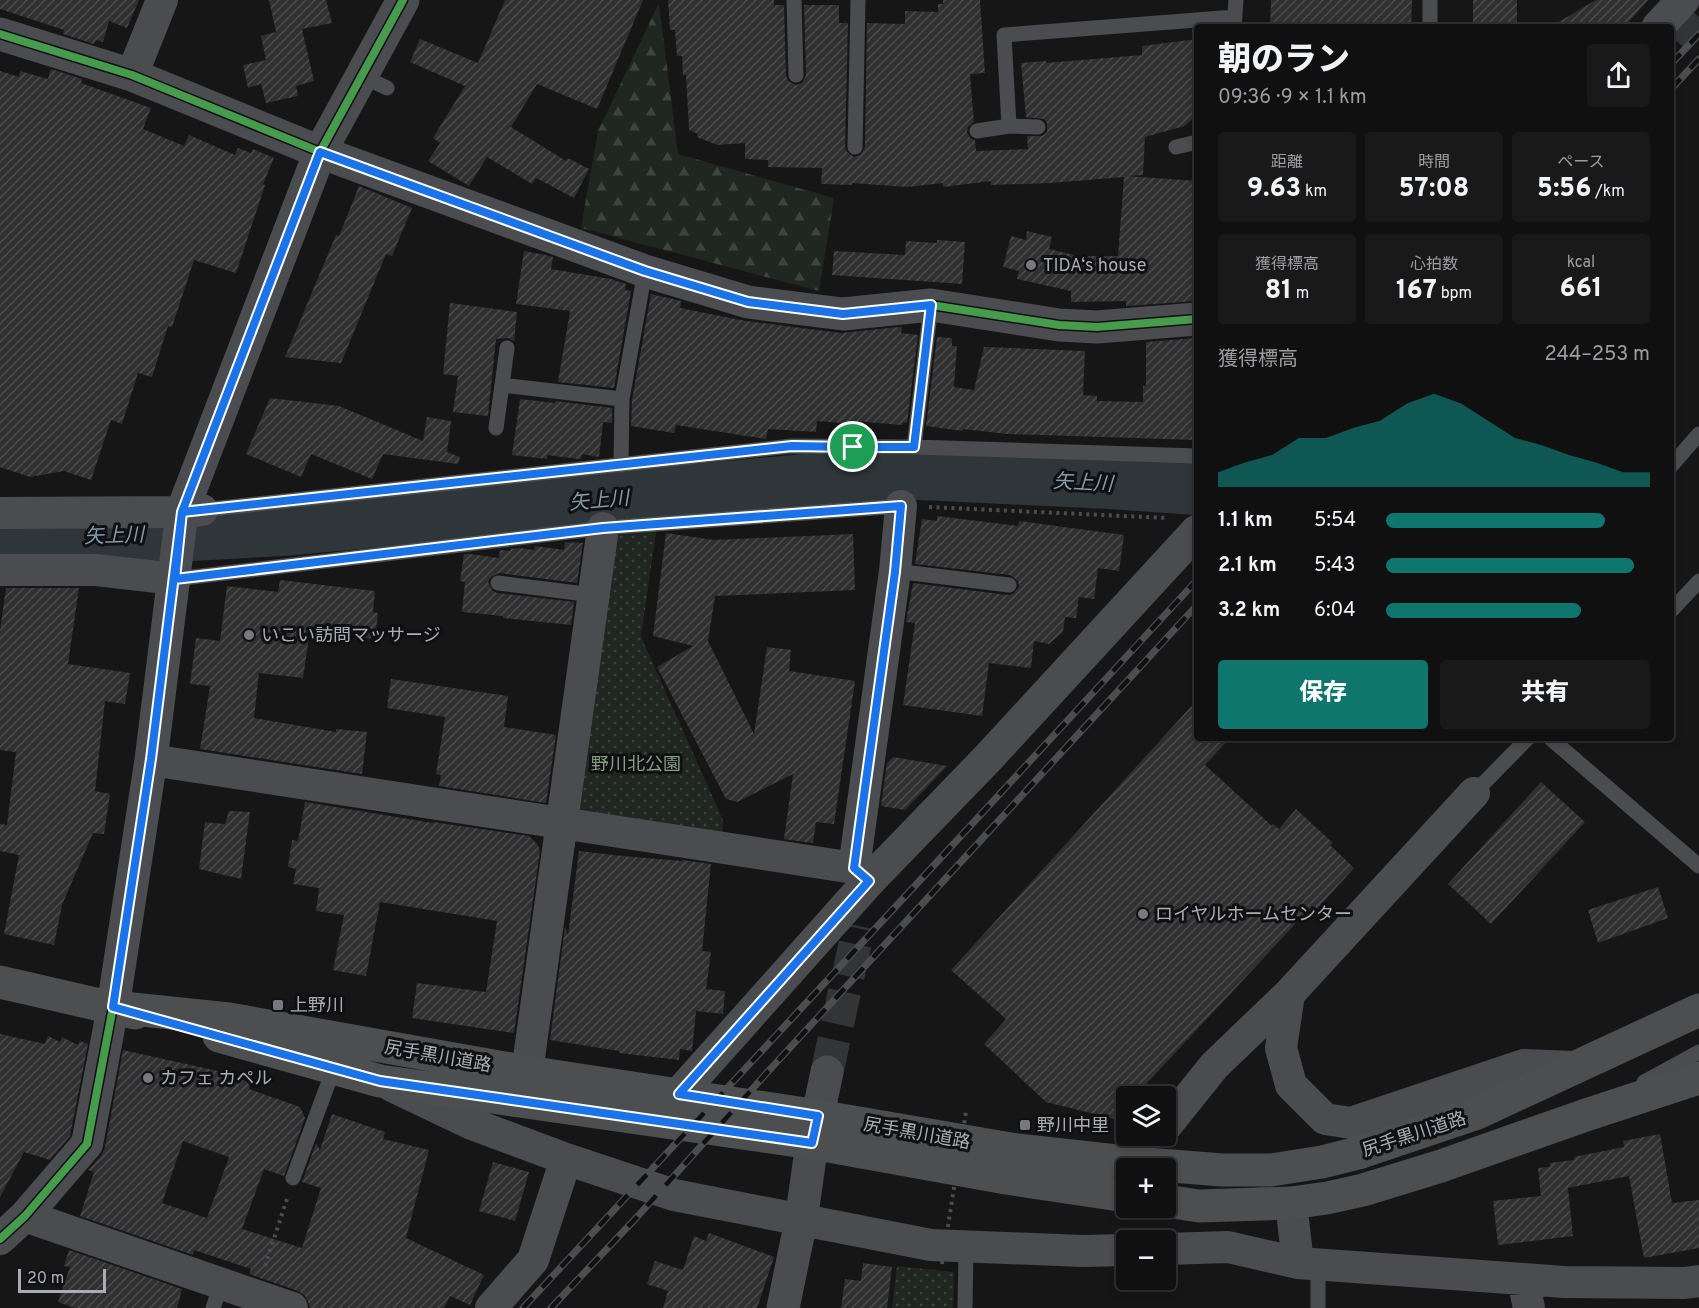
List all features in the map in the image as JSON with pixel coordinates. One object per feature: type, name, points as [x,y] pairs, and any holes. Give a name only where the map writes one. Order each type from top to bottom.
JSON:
[{"type":"main road","name":"尻手黒川道路","points":[[0,982],[113,1007],[380,1081],[815,1130],[1116,1160]]},
{"type":"main road","name":"尻手黒川道路","points":[[113,1007],[229,1019],[527,1072],[679,1094],[1017,1179],[1116,1194]]},
{"type":"main road","name":"尻手黒川道路","points":[[1176,1166],[1222,1170],[1271,1170],[1322,1162],[1358,1153],[1477,1113],[1699,1010]]},
{"type":"main road","name":"尻手黒川道路","points":[[1176,1203],[1199,1206],[1291,1203],[1363,1190],[1441,1166],[1699,1078]]},
{"type":"street","points":[[132,75],[157,33],[162,0]]},
{"type":"street","points":[[292,1308],[256,1296],[217,1296],[9,1235],[87,1144],[113,1007],[151,759],[175,579],[192,511],[320,152],[375,82],[403,0]]},
{"type":"street","points":[[0,34],[132,75],[437,201],[645,271],[748,302],[843,314],[931,305],[1059,325],[1097,327],[1194,319]]},
{"type":"street","points":[[859,926],[862,875],[901,506]]},
{"type":"street","points":[[0,513],[192,511]]},
{"type":"street","points":[[679,1094],[862,875],[988,758],[1186,525]]},
{"type":"street","points":[[527,1072],[603,528]]},
{"type":"street","points":[[0,570],[96,570],[175,579]]},
{"type":"street","points":[[151,759],[563,823],[862,875]]},
{"type":"street","points":[[1176,1114],[1214,1066],[1289,994],[1474,793]]},
{"type":"street","points":[[1289,994],[1281,1048],[1291,1085],[1325,1119],[1351,1123],[1524,1065],[1575,1067]]},
{"type":"street","points":[[783,1308],[827,1072]]},
{"type":"street","points":[[380,1081],[472,1124],[566,1159],[674,1195],[931,1245],[954,1256],[1116,1250]]},
{"type":"street","points":[[1139,1158],[1149,1146]]},
{"type":"street","points":[[491,1308],[533,1260],[566,1159]]},
{"type":"street","points":[[1291,1203],[1308,1264]]},
{"type":"street","points":[[1176,1249],[1228,1248],[1308,1264],[1526,1294],[1564,1282],[1699,1281]]},
{"type":"lane","points":[[794,0],[796,75]]},
{"type":"lane","points":[[855,147],[858,0]]},
{"type":"lane","points":[[1199,24],[1235,22],[1236,0]]},
{"type":"lane","points":[[1430,0],[1430,24]]},
{"type":"lane","points":[[1009,126],[1004,35],[1194,24]]},
{"type":"lane","points":[[977,131],[1009,126],[1038,127]]},
{"type":"lane","points":[[1176,147],[1194,143]]},
{"type":"lane","points":[[621,465],[622,399],[645,271]]},
{"type":"lane","points":[[914,447],[931,305]]},
{"type":"lane","points":[[496,428],[507,348]]},
{"type":"lane","points":[[502,385],[622,399]]},
{"type":"lane","points":[[1674,463],[1699,434]]},
{"type":"lane","points":[[192,511],[792,446],[914,447],[1194,456]]},
{"type":"lane","points":[[175,579],[603,528],[901,506]]},
{"type":"lane","points":[[895,572],[1009,585]]},
{"type":"lane","points":[[1674,608],[1699,581]]},
{"type":"lane","points":[[498,583],[594,596]]},
{"type":"lane","points":[[1474,793],[1525,741]]},
{"type":"lane","points":[[1553,741],[1699,866]]},
{"type":"lane","points":[[1586,1115],[1699,1052]]},
{"type":"lane","points":[[293,1178],[333,1068]]},
{"type":"lane","points":[[954,1256],[965,1308]]},
{"type":"lane","points":[[1308,1264],[1318,1308]]},
{"type":"path","points":[[901,506],[1186,525]]},
{"type":"path","points":[[954,1256],[966,1112]]},
{"type":"path","points":[[256,1296],[293,1178]]},
{"type":"green space","points":[[659,3],[678,154],[834,198],[819,291],[581,228],[598,131]]},
{"type":"green space","name":"野川北公園","points":[[656,532],[641,637],[723,820],[722,836],[574,811],[610,536]]},
{"type":"green space","points":[[897,1266],[954,1272],[953,1308],[892,1308]]},
{"type":"building","points":[[0,0],[139,0],[127,28],[109,21],[103,42],[96,40],[94,44],[63,34],[64,30],[0,9]]},
{"type":"building","points":[[269,0],[326,0],[332,23],[302,29],[314,81],[296,86],[298,96],[266,103],[261,84],[248,88],[243,65],[266,60],[261,36],[276,32]]},
{"type":"building","points":[[505,0],[643,0],[597,109],[537,84],[511,127],[566,161],[568,158],[589,169],[574,198],[536,178],[532,184],[487,157],[469,186],[428,161],[440,143],[433,138],[465,86],[410,62],[420,39],[478,63]]},
{"type":"building","points":[[668,0],[774,0],[774,5],[784,5],[786,75],[788,81],[796,85],[802,83],[806,75],[804,5],[839,5],[839,23],[848,23],[845,147],[847,152],[854,157],[860,155],[865,147],[867,23],[905,24],[905,11],[938,12],[938,4],[943,4],[943,0],[980,0],[985,73],[970,74],[974,122],[968,127],[967,132],[970,138],[975,140],[976,151],[1028,149],[1027,136],[1042,136],[1047,132],[1047,123],[1044,119],[1026,117],[1021,63],[1142,55],[1142,46],[1194,39],[1194,118],[1184,126],[1145,137],[1143,175],[1126,176],[1194,181],[1194,301],[1126,306],[1126,301],[1071,302],[1071,291],[1017,279],[1019,271],[1003,267],[1011,236],[1026,240],[1027,231],[1052,237],[1049,249],[1078,256],[1118,256],[1124,177],[991,185],[991,181],[943,187],[943,183],[907,187],[852,183],[852,185],[821,184],[822,168],[768,167],[768,160],[745,159],[745,143],[717,145],[697,137],[698,134],[689,130],[686,75],[683,75],[682,56],[677,56],[675,30],[670,30]]},
{"type":"building","points":[[1271,0],[1412,0],[1411,24],[1270,24]]},
{"type":"building","points":[[1473,0],[1517,0],[1517,24],[1473,24]]},
{"type":"building","points":[[1596,0],[1648,0],[1627,24],[1555,24]]},
{"type":"building","points":[[51,69],[82,79],[81,83],[151,108],[143,129],[184,146],[189,135],[235,155],[238,148],[251,153],[253,149],[274,158],[263,184],[265,185],[236,273],[194,260],[172,327],[168,326],[152,377],[138,373],[122,424],[111,420],[91,480],[64,471],[30,477],[0,467],[0,71],[19,77],[20,71],[48,79]]},
{"type":"building","points":[[359,186],[412,208],[392,256],[386,254],[341,363],[285,357],[336,235],[339,236]]},
{"type":"building","points":[[937,240],[965,242],[962,284],[832,275],[834,251],[905,255],[906,241],[937,243]]},
{"type":"building","points":[[524,251],[553,257],[551,269],[611,279],[626,284],[625,290],[631,291],[614,388],[558,382],[570,311],[516,304]]},
{"type":"building","points":[[651,294],[681,301],[680,308],[746,321],[841,333],[902,327],[901,333],[918,335],[907,423],[903,422],[903,425],[854,421],[854,424],[817,421],[816,432],[768,429],[766,439],[676,425],[674,433],[631,426],[632,400]]},
{"type":"building","points":[[450,303],[517,312],[514,341],[508,338],[496,339],[488,416],[453,412],[458,376],[443,374]]},
{"type":"building","points":[[937,337],[952,338],[952,346],[957,346],[954,387],[974,390],[984,347],[1085,351],[1083,395],[1097,396],[1097,401],[1143,402],[1143,386],[1146,386],[1146,342],[1194,338],[1194,440],[1007,434],[926,426]]},
{"type":"building","points":[[270,398],[339,406],[423,441],[427,417],[451,421],[447,452],[460,457],[458,464],[383,454],[372,479],[311,454],[301,477],[246,454]]},
{"type":"building","points":[[520,399],[612,408],[612,423],[603,422],[599,457],[582,454],[581,459],[578,459],[547,455],[547,459],[512,455]]},
{"type":"building","points":[[937,516],[1018,526],[1019,521],[1124,535],[1119,571],[1098,568],[1094,599],[1079,597],[1076,618],[1065,617],[1063,632],[1049,644],[1034,641],[1031,668],[989,663],[982,716],[903,705],[915,623],[906,622],[913,583],[1008,595],[1013,594],[1019,587],[1018,581],[1010,575],[915,564],[922,519],[937,521]]},
{"type":"building","points":[[666,533],[714,540],[853,534],[855,590],[715,596],[708,641],[754,734],[767,647],[791,650],[789,671],[855,681],[834,824],[816,822],[813,843],[784,839],[793,774],[737,802],[726,799],[657,667],[693,646],[653,636]]},
{"type":"building","points":[[565,542],[583,543],[577,583],[499,573],[491,577],[488,582],[492,590],[497,593],[574,602],[571,625],[462,612],[465,582],[460,581],[464,554],[499,558],[500,550],[510,551],[519,548],[534,550],[535,546],[564,550]]},
{"type":"building","points":[[280,580],[375,591],[373,612],[378,613],[375,639],[310,631],[303,678],[259,673],[254,718],[336,732],[336,729],[367,732],[362,774],[200,749],[210,686],[190,684],[196,638],[220,641],[227,586],[278,592]]},
{"type":"building","points":[[6,588],[79,588],[68,664],[130,673],[125,704],[105,701],[95,791],[110,794],[104,834],[93,833],[62,905],[54,945],[4,934],[19,855],[0,851],[0,824],[7,825],[16,752],[0,750],[0,631]]},
{"type":"building","points":[[391,679],[508,696],[504,727],[556,735],[546,803],[439,786],[441,775],[436,774],[445,717],[387,708]]},
{"type":"building","name":"ロイヤルホームセンター","points":[[1194,703],[1194,741],[1227,741],[1205,765],[1272,826],[1273,824],[1279,829],[1296,809],[1333,843],[1330,845],[1354,868],[1316,910],[1312,906],[1144,1086],[1116,1086],[1115,1119],[1046,1102],[984,1044],[1006,1019],[951,970]]},
{"type":"building","points":[[893,757],[947,766],[905,810],[881,806],[887,763]]},
{"type":"building","points":[[1541,782],[1585,822],[1491,924],[1448,884]]},
{"type":"building","points":[[305,802],[529,836],[538,845],[540,851],[514,1033],[412,1018],[417,983],[486,992],[497,921],[380,902],[366,976],[333,970],[344,915],[316,911],[319,888],[293,884],[296,869],[288,867],[292,840],[298,841]]},
{"type":"building","points":[[229,811],[250,812],[241,879],[199,869],[205,822],[225,824]]},
{"type":"building","points":[[579,851],[711,864],[702,951],[711,952],[706,989],[725,991],[723,1014],[696,1011],[692,1051],[680,1049],[679,1060],[619,1053],[619,1051],[550,1040],[565,927],[568,935]]},
{"type":"building","points":[[1658,887],[1668,918],[1598,943],[1588,910]]},
{"type":"building","points":[[0,1034],[45,1044],[48,1036],[60,1042],[62,1037],[78,1045],[80,1041],[88,1044],[70,1136],[50,1160],[24,1152],[0,1197]]},
{"type":"building","points":[[123,1050],[218,1071],[251,1083],[249,1089],[300,1107],[305,1118],[284,1176],[264,1169],[242,1229],[302,1248],[321,1188],[302,1182],[316,1143],[320,1150],[332,1114],[385,1132],[383,1139],[429,1150],[406,1238],[484,1275],[470,1305],[450,1296],[444,1308],[310,1308],[305,1296],[298,1291],[249,1274],[251,1269],[194,1250],[193,1255],[80,1216],[94,1172],[88,1170],[101,1156],[105,1147]],"holes":[[[183,1141],[229,1157],[207,1218],[162,1203]]]},
{"type":"building","points":[[1660,1134],[1672,1203],[1699,1200],[1699,1248],[1644,1258],[1629,1176],[1568,1188],[1573,1236],[1498,1245],[1493,1201],[1541,1196],[1538,1168],[1550,1167],[1550,1163],[1574,1160],[1574,1157],[1624,1147],[1623,1141]]},
{"type":"building","points":[[493,1162],[529,1172],[515,1221],[479,1211]]},
{"type":"building","points":[[709,1233],[774,1257],[757,1308],[663,1308],[668,1291],[647,1284],[655,1261],[683,1270],[694,1236],[706,1241]]},
{"type":"building","points":[[69,1250],[182,1289],[177,1308],[75,1308],[58,1302],[70,1267],[64,1266]]},
{"type":"building","points":[[863,1263],[892,1267],[887,1308],[841,1308],[845,1279],[861,1281]]},
{"type":"waterway","name":"矢上川","points":[[0,539],[138,537],[282,529],[901,472],[1194,488]]},
{"type":"tunnel","points":[[1682,24],[1699,39]]},
{"type":"tunnel","points":[[827,1072],[859,926]]},
{"type":"railway","points":[[1674,61],[1699,34]]},
{"type":"railway","points":[[1674,86],[1699,59]]},
{"type":"railway","points":[[523,1308],[1194,583]]},
{"type":"railway","points":[[551,1308],[1194,608]]},
{"type":"cycle path","points":[[0,1239],[25,1216],[87,1144],[113,1007],[151,760],[182,512],[320,152],[403,0]]},
{"type":"cycle path","points":[[0,34],[132,75],[320,152],[645,271],[748,302],[843,314],[931,305],[1059,325],[1097,327],[1194,319]]},
{"type":"place","name":"TIDA‘s house","points":[[1031,265]]},
{"type":"place","name":"いこい訪問マッサージ","points":[[249,635]]},
{"type":"place","name":"ロイヤルホームセンター","points":[[1143,914]]},
{"type":"place","name":"上野川","points":[[278,1005]]},
{"type":"place","name":"カフェ カペル","points":[[148,1078]]},
{"type":"place","name":"野川中里","points":[[1025,1125]]},
{"type":"route","points":[[853,447],[792,446],[182,512],[151,759],[113,1007],[380,1081],[812,1143],[818,1116],[679,1094],[869,881],[854,868],[895,572],[901,506],[603,528],[175,579],[182,512],[320,152],[645,271],[748,302],[843,314],[931,305],[914,447],[853,447]]}]
